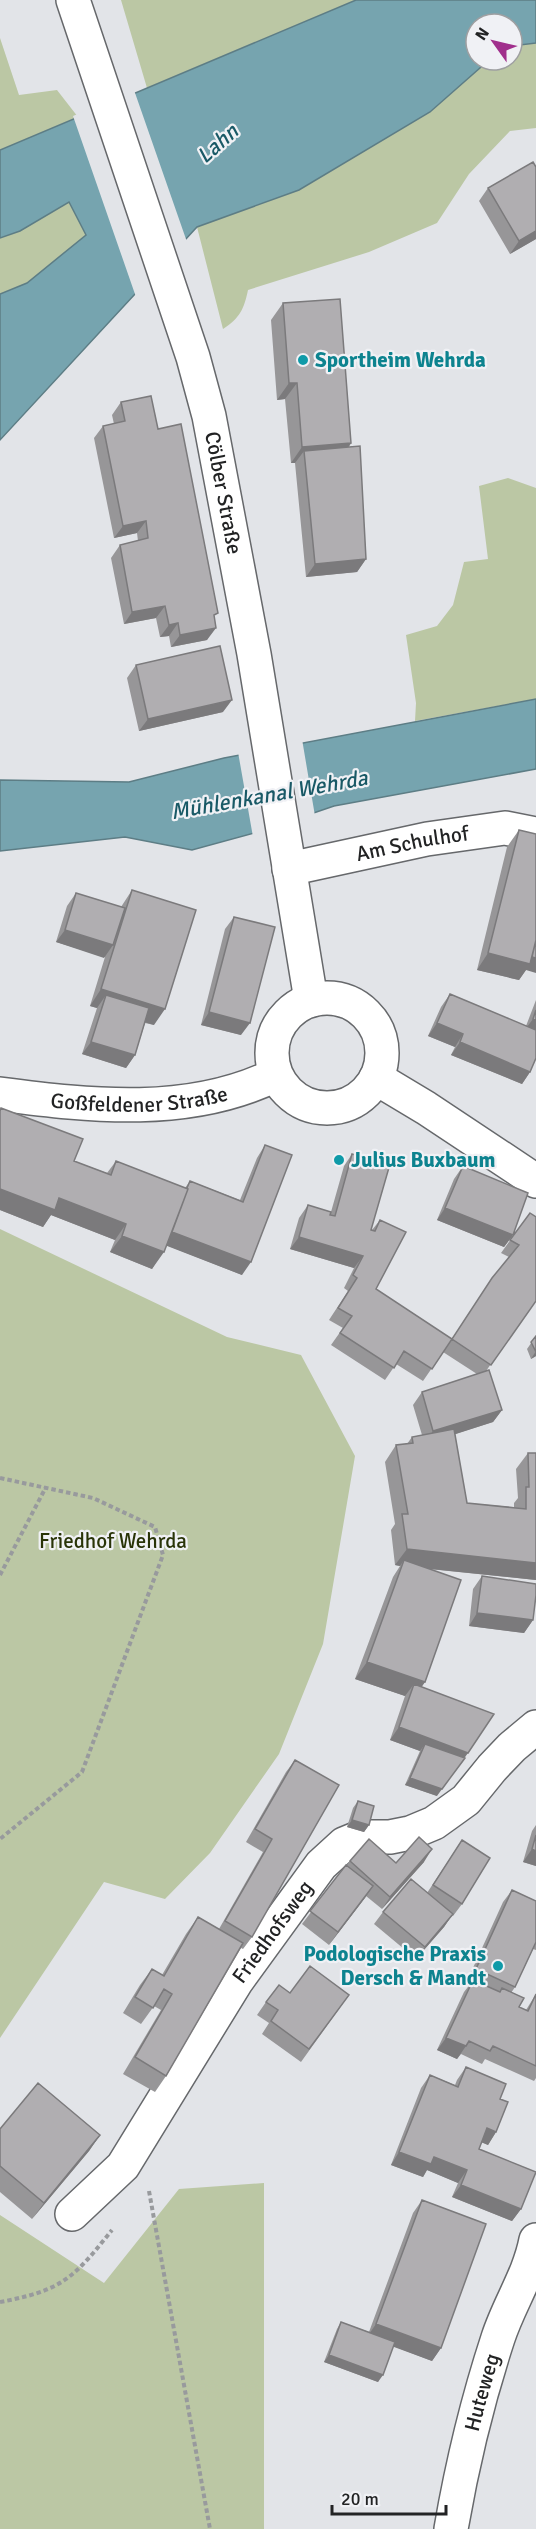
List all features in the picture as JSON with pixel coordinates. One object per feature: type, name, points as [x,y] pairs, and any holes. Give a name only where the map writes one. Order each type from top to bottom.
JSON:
[{"type":"street","name":"Cölber Straße","points":[[73,0],[193,357],[209,416],[267,735],[311,1000]]},
{"type":"street","name":"Am Schulhof","points":[[286,854],[505,828],[536,834]]},
{"type":"street","points":[[334,998],[349,1002],[362,1010],[375,1025],[380,1038],[382,1061],[367,1093],[354,1102],[328,1109],[314,1108],[297,1101],[283,1088],[275,1075],[271,1058],[272,1043],[277,1028],[297,1005],[311,1000],[334,998]]},
{"type":"street","name":"Goßfeldener Straße","points":[[0,1094],[127,1106],[184,1102],[261,1082],[275,1075]]},
{"type":"street","points":[[376,1078],[426,1108],[536,1181]]},
{"type":"street","name":"Friedhofsweg","points":[[72,2214],[123,2166],[236,1982],[321,1865],[344,1844],[361,1837],[390,1837],[410,1833],[434,1823],[466,1800],[512,1747],[536,1727]]},
{"type":"street","name":"Huteweg","points":[[451,2529],[478,2410],[499,2336],[535,2258]]},
{"type":"path","points":[[0,1478],[93,1498],[154,1527],[163,1555],[82,1772],[0,1837]]},
{"type":"path","points":[[0,1575],[46,1487]]},
{"type":"path","points":[[148,2185],[210,2529]]},
{"type":"green space","points":[[121,0],[356,0],[147,88]]},
{"type":"green space","points":[[0,38],[19,95],[57,90],[78,117],[0,150]]},
{"type":"green space","points":[[536,43],[536,128],[510,131],[469,174],[437,223],[369,252],[248,290],[240,312],[234,321],[223,329],[197,227],[299,190],[430,112],[475,72],[524,72],[524,44]]},
{"type":"green space","points":[[69,202],[86,235],[27,283],[0,294],[0,238],[20,231]]},
{"type":"green space","points":[[508,478],[536,488],[536,699],[415,721],[416,703],[406,635],[437,626],[453,605],[464,562],[488,559],[479,486]]},
{"type":"green space","name":"Friedhof Wehrda","points":[[0,1229],[227,1337],[301,1355],[355,1456],[323,1644],[279,1754],[210,1853],[165,1899],[104,1882],[0,2038]]},
{"type":"green space","points":[[264,2183],[264,2529],[0,2529],[0,2215],[104,2283],[179,2189]]},
{"type":"water","name":"Lahn","points":[[356,0],[536,0],[536,43],[524,44],[524,12],[464,12],[464,72],[475,72],[430,112],[299,190],[197,227],[0,440],[0,294],[27,283],[86,235],[69,202],[20,231],[0,238],[0,150]]},
{"type":"water","name":"Mühlenkanal Wehrda","points":[[536,699],[536,769],[334,806],[258,832],[192,850],[125,837],[0,851],[0,780],[129,782],[224,758]]},
{"type":"pier","points":[[134,90],[187,242],[136,297],[73,116]]},
{"type":"pier","points":[[302,739],[315,816],[253,837],[238,752]]},
{"type":"building","points":[[533,162],[536,167],[536,231],[519,241],[488,188]]},
{"type":"building","name":"Sportheim Wehrda","points":[[340,299],[351,443],[302,447],[297,383],[289,383],[283,303]]},
{"type":"building","points":[[151,396],[158,429],[181,424],[218,613],[214,615],[216,628],[180,635],[178,623],[169,625],[165,606],[132,612],[120,545],[148,538],[146,521],[123,526],[103,426],[125,421],[121,402]]},
{"type":"building","points":[[360,446],[366,559],[315,564],[304,451]]},
{"type":"building","points":[[220,646],[232,700],[148,719],[136,665]]},
{"type":"building","points":[[519,830],[536,834],[536,940],[530,964],[488,953]]},
{"type":"building","points":[[132,890],[196,910],[165,1009],[101,989]]},
{"type":"building","points":[[76,893],[125,908],[113,945],[65,930]]},
{"type":"building","points":[[234,917],[275,927],[250,1023],[209,1012]]},
{"type":"building","points":[[536,940],[536,958],[532,957]]},
{"type":"building","points":[[450,994],[536,1030],[536,1058],[530,1072],[460,1042],[463,1034],[437,1023]]},
{"type":"building","points":[[106,995],[149,1008],[135,1055],[91,1042]]},
{"type":"building","points":[[1,1108],[83,1139],[74,1161],[111,1175],[116,1161],[188,1189],[164,1252],[122,1236],[126,1224],[59,1198],[55,1210],[0,1189]]},
{"type":"building","points":[[265,1145],[292,1155],[251,1262],[172,1232],[190,1181],[243,1202]]},
{"type":"building","points":[[352,1154],[390,1164],[371,1230],[375,1231],[380,1220],[406,1232],[376,1289],[452,1339],[432,1369],[404,1351],[394,1368],[340,1333],[352,1316],[338,1308],[357,1278],[353,1275],[363,1256],[299,1237],[308,1205],[331,1212],[330,1215],[335,1216]]},
{"type":"building","points":[[463,1166],[528,1193],[513,1235],[445,1208]]},
{"type":"building","points":[[530,1213],[536,1217],[536,1301],[491,1365],[452,1339],[492,1278],[519,1245],[510,1240]]},
{"type":"building","points":[[536,1336],[536,1352],[531,1342]]},
{"type":"building","points":[[489,1370],[502,1410],[433,1431],[422,1392]]},
{"type":"building","points":[[454,1429],[467,1503],[526,1509],[526,1487],[529,1487],[528,1453],[536,1453],[536,1563],[407,1549],[402,1514],[408,1514],[396,1445],[413,1443],[412,1437]]},
{"type":"building","points":[[404,1560],[461,1580],[425,1682],[367,1662]]},
{"type":"building","points":[[482,1576],[536,1584],[533,1620],[477,1613]]},
{"type":"building","points":[[414,1684],[494,1714],[468,1753],[399,1727]]},
{"type":"building","points":[[425,1744],[465,1758],[442,1789],[410,1778]]},
{"type":"building","points":[[295,1760],[339,1785],[252,1937],[225,1921],[272,1839],[255,1829]]},
{"type":"building","points":[[358,1801],[374,1806],[369,1825],[352,1820]]},
{"type":"building","points":[[536,1835],[536,1851],[532,1849]]},
{"type":"building","points":[[419,1837],[432,1849],[390,1897],[350,1861],[369,1839],[396,1863]]},
{"type":"building","points":[[462,1840],[490,1858],[462,1904],[433,1885]]},
{"type":"building","points":[[346,1865],[373,1886],[338,1932],[310,1911]]},
{"type":"building","points":[[411,1879],[453,1914],[425,1947],[383,1912]]},
{"type":"building","name":"Podologische Praxis Dersch & Mandt","points":[[512,1890],[536,1901],[536,1942],[515,1987],[476,1969]]},
{"type":"building","points":[[198,1917],[243,1943],[166,2076],[135,2057],[172,1994],[164,1989],[153,2008],[135,1997],[152,1969],[164,1976]]},
{"type":"building","points":[[310,1966],[349,1995],[309,2049],[271,2021],[278,2010],[266,2002],[279,1985],[290,1993]]},
{"type":"building","points":[[473,1980],[500,1992],[502,1988],[524,1998],[519,2007],[528,2011],[536,1994],[536,2066],[493,2046],[490,2051],[469,2041],[466,2046],[446,2038]]},
{"type":"building","points":[[466,2067],[506,2084],[500,2099],[508,2102],[496,2132],[487,2128],[479,2149],[536,2172],[521,2209],[461,2185],[467,2170],[434,2157],[431,2164],[399,2152],[430,2075],[458,2087]]},
{"type":"building","points":[[38,2083],[100,2135],[44,2203],[0,2166],[0,2129]]},
{"type":"building","points":[[422,2200],[486,2224],[441,2348],[376,2324]]},
{"type":"building","points":[[341,2322],[395,2342],[383,2375],[329,2355]]},
{"type":"place","name":"Sportheim Wehrda","points":[[303,360]]},
{"type":"place","name":"Julius Buxbaum","points":[[339,1160]]},
{"type":"place","name":"Podologische Praxis Dersch & Mandt","points":[[498,1966]]}]
